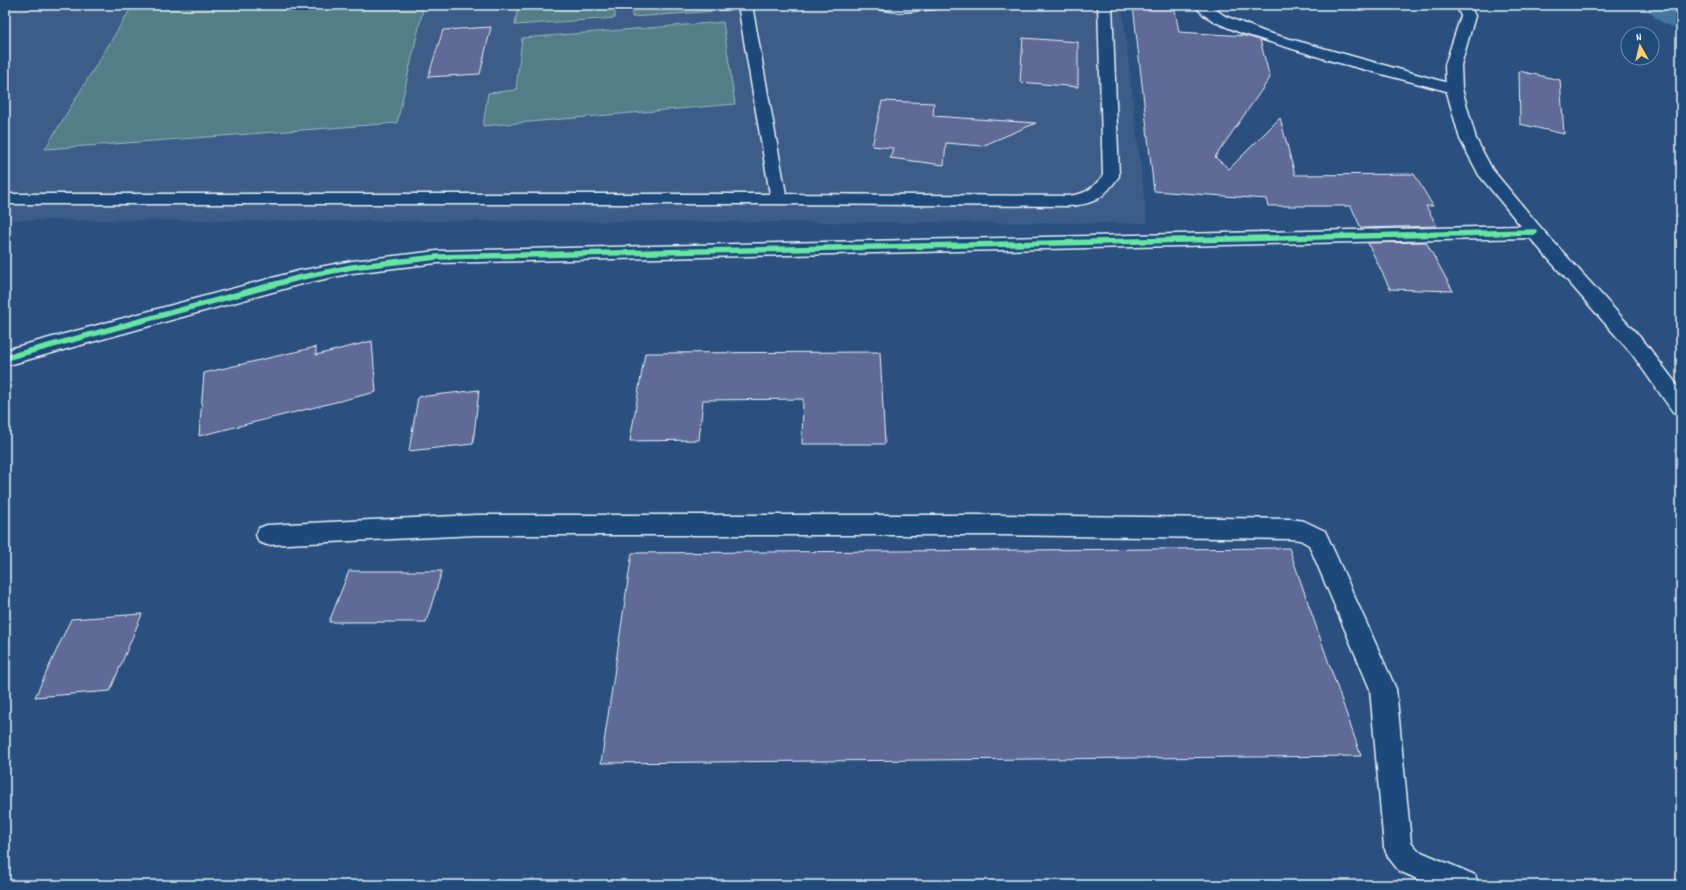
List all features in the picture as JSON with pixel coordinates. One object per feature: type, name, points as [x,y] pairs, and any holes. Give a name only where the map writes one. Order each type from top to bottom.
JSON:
[{"type":"street","points":[[1464,5],[1468,16],[1453,65],[1454,89],[1468,139],[1485,171],[1535,232],[1639,349],[1681,406]]},
{"type":"street","points":[[5,358],[298,278],[352,266],[437,257],[1535,232]]},
{"type":"street","points":[[5,366],[25,352]]},
{"type":"lane","points":[[746,5],[779,199]]},
{"type":"lane","points":[[878,5],[899,8],[934,5]]},
{"type":"lane","points":[[5,200],[1084,200],[1099,192],[1111,176],[1105,5]]},
{"type":"lane","points":[[1201,5],[1206,11],[1235,26],[1346,60],[1454,89]]},
{"type":"lane","points":[[267,535],[476,525],[1000,525],[1291,529],[1304,531],[1317,538],[1382,689],[1398,847],[1409,861],[1465,885]]},
{"type":"shaded area","points":[[5,5],[1122,5],[1147,223],[5,220]]},
{"type":"green space","points":[[133,5],[424,5],[397,123],[45,149]]},
{"type":"green space","points":[[518,5],[615,5],[615,18],[515,25]]},
{"type":"green space","points":[[632,5],[729,5],[730,10],[632,17]]},
{"type":"green space","points":[[723,22],[735,104],[483,126],[488,93],[516,90],[522,38]]},
{"type":"building","points":[[1133,5],[1174,5],[1179,32],[1246,36],[1260,40],[1270,78],[1215,157],[1229,169],[1280,118],[1295,175],[1414,174],[1433,206],[1426,206],[1437,226],[1361,228],[1351,206],[1268,206],[1266,199],[1154,191]]},
{"type":"building","points":[[491,27],[480,74],[428,77],[443,30]]},
{"type":"building","points":[[1023,38],[1078,42],[1078,87],[1020,82]]},
{"type":"building","points":[[1519,71],[1560,80],[1564,134],[1520,124]]},
{"type":"building","points":[[882,101],[934,103],[933,116],[1036,123],[982,146],[946,143],[944,165],[890,158],[893,148],[872,146]]},
{"type":"building","points":[[1426,242],[1453,291],[1390,289],[1368,243]]},
{"type":"building","points":[[372,341],[376,392],[199,436],[204,373],[316,347],[316,355]]},
{"type":"building","points":[[880,352],[885,444],[802,444],[803,399],[703,400],[699,440],[630,441],[645,353]]},
{"type":"building","points":[[479,390],[473,444],[409,451],[418,397]]},
{"type":"building","points":[[1289,548],[1361,756],[601,763],[632,553]]},
{"type":"building","points":[[349,571],[442,571],[426,622],[329,622]]},
{"type":"building","points":[[142,614],[110,691],[35,697],[71,619]]},
{"type":"waterway","points":[[1666,5],[1681,17]]},
{"type":"cycle path","points":[[5,358],[298,278],[352,267],[437,257],[1535,232]]}]
